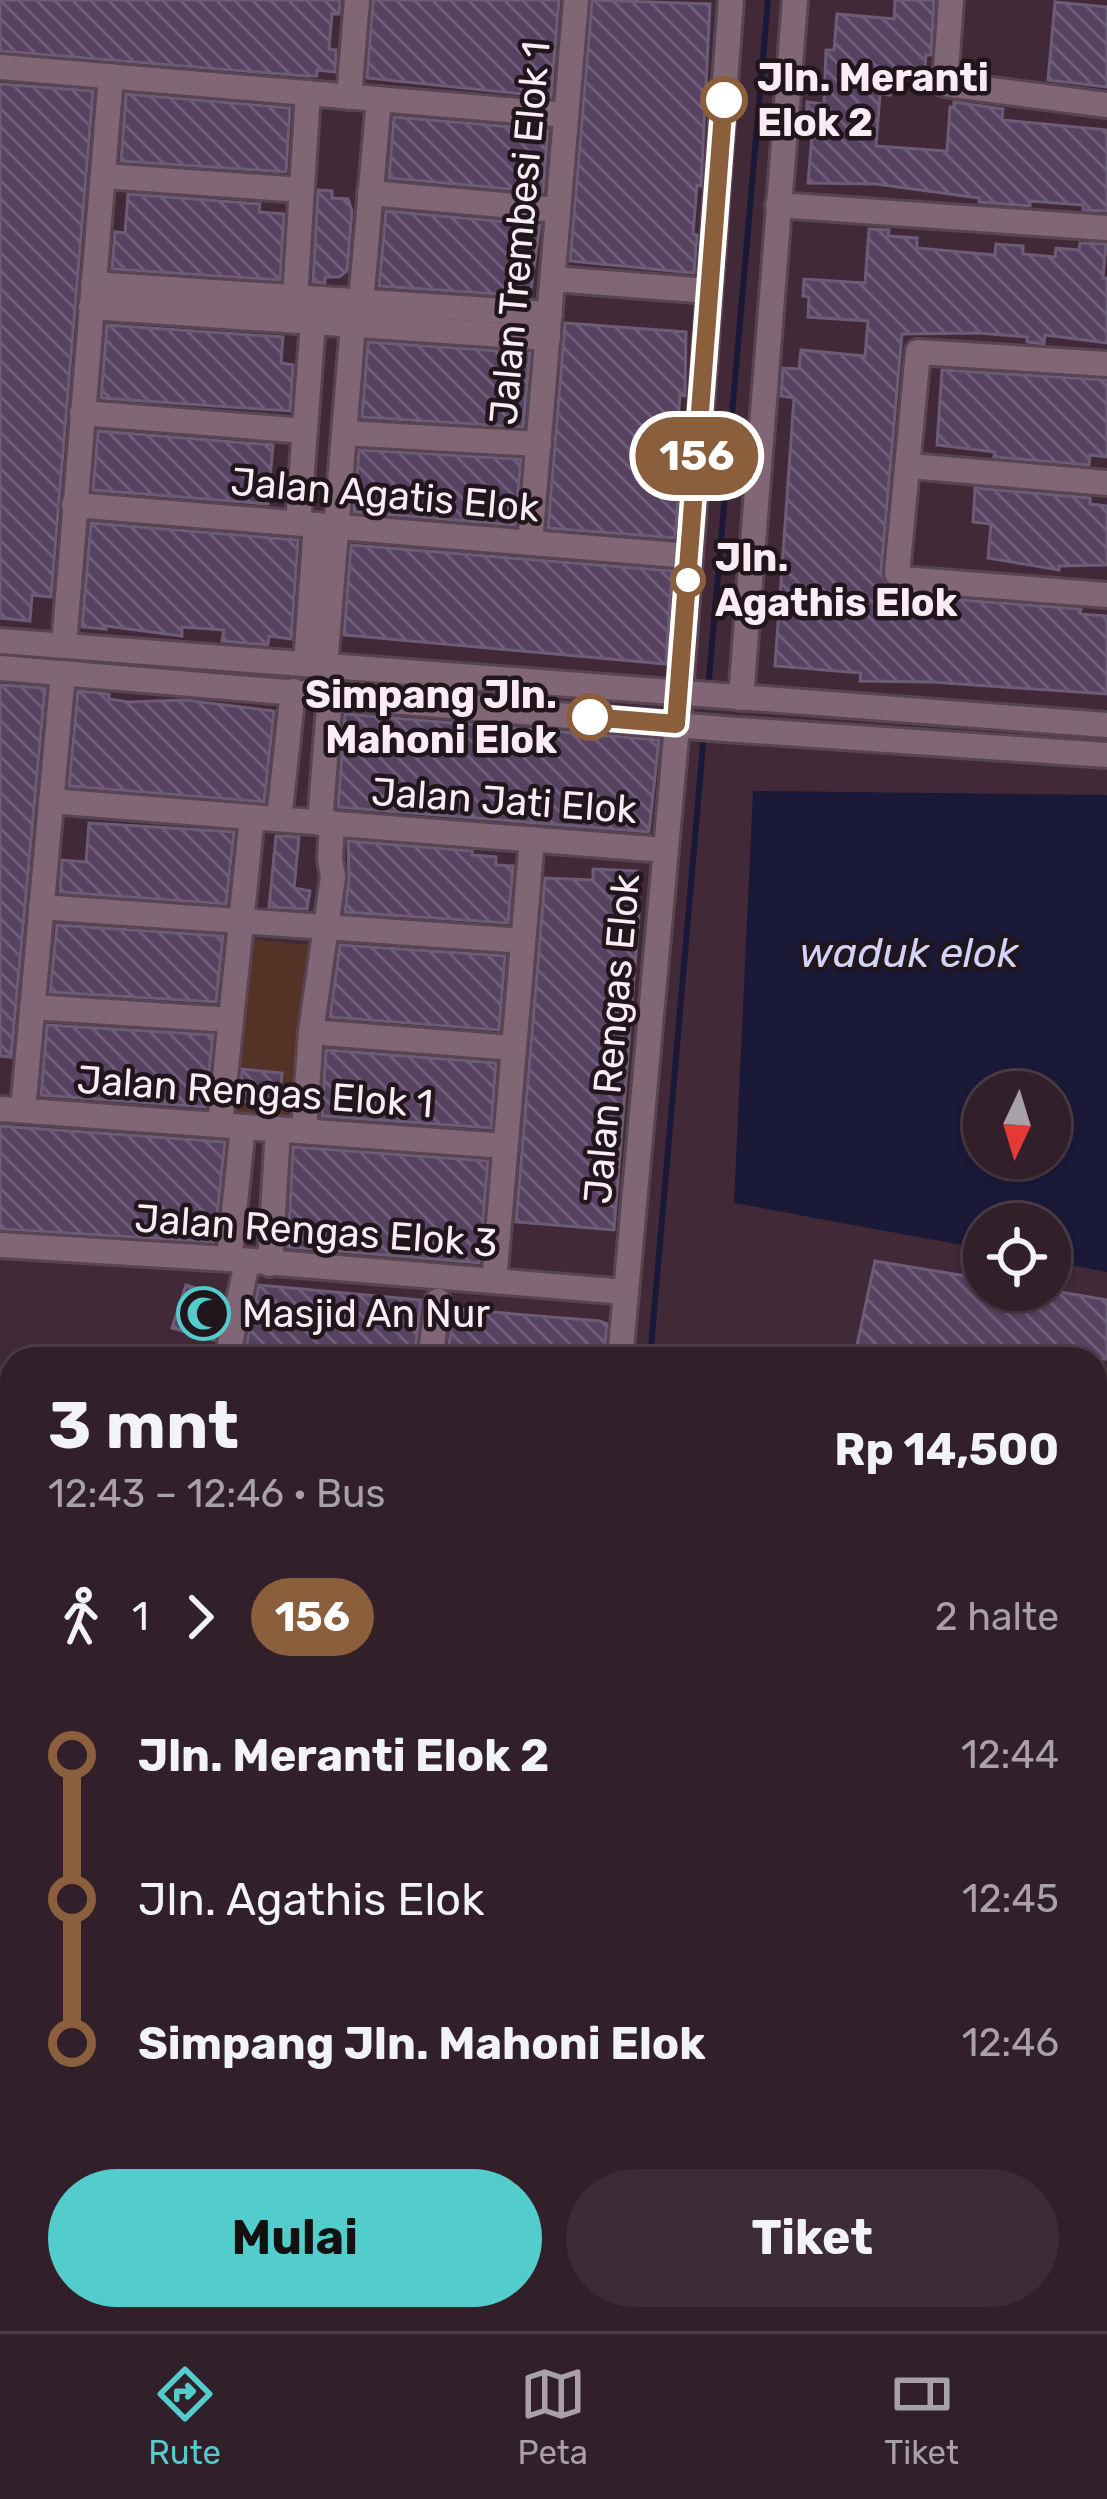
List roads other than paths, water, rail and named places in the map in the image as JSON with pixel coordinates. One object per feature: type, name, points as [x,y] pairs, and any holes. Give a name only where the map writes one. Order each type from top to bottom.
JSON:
[{"type":"street","points":[[330,95],[341,0]]},
{"type":"street","points":[[295,298],[302,190],[357,0]]},
{"type":"street","name":"Jalan Trembesi Elok 1","points":[[530,543],[576,0]]},
{"type":"street","name":"Jalan Rengas Elok","points":[[621,1347],[664,850],[686,693],[690,556],[731,0]]},
{"type":"street","points":[[733,697],[795,0]]},
{"type":"street","points":[[951,0],[945,84],[1107,105]]},
{"type":"street","points":[[0,67],[566,115]]},
{"type":"street","points":[[64,646],[111,76]]},
{"type":"street","points":[[317,525],[344,433],[380,99]]},
{"type":"street","points":[[103,176],[302,190]]},
{"type":"street","points":[[370,193],[558,210]]},
{"type":"street","points":[[778,205],[1107,228]]},
{"type":"street","points":[[553,280],[709,291]]},
{"type":"street","points":[[92,296],[295,298],[357,314],[549,326]]},
{"type":"street","points":[[92,296],[313,322],[357,314]]},
{"type":"street","points":[[279,819],[312,693],[315,664],[317,525],[305,431],[313,322]]},
{"type":"street","points":[[1107,364],[917,352],[898,577],[1107,595]]},
{"type":"street","points":[[82,412],[305,431]]},
{"type":"street","points":[[344,433],[539,444]]},
{"type":"street","points":[[910,466],[1107,483]]},
{"type":"street","name":"Jalan Agatis Elok","points":[[74,505],[690,556]]},
{"type":"street","points":[[0,641],[1107,725]]},
{"type":"street","points":[[0,668],[724,729],[1107,755]]},
{"type":"street","points":[[11,1110],[32,1007],[62,673]]},
{"type":"street","points":[[230,1347],[249,1262],[291,1130],[311,1033],[333,877],[312,693]]},
{"type":"street","name":"Jalan Jati Elok","points":[[51,801],[664,850]]},
{"type":"street","points":[[249,1262],[231,1126],[231,1020],[252,817]]},
{"type":"street","points":[[494,1281],[532,839]]},
{"type":"street","points":[[41,907],[523,941]]},
{"type":"street","points":[[32,1007],[231,1020]]},
{"type":"street","points":[[311,1033],[514,1048]]},
{"type":"street","name":"Jalan Rengas Elok 1","points":[[11,1110],[505,1146]]},
{"type":"street","name":"Jalan Rengas Elok 3","points":[[0,1245],[626,1292]]},
{"type":"street","points":[[432,1347],[438,1301]]},
{"type":"water","name":"waduk elok","points":[[753,791],[1107,795],[1107,1272],[1071,1265],[1071,1203],[963,1203],[963,1245],[734,1203]]},
{"type":"waterway","points":[[708,690],[768,0]]},
{"type":"waterway","points":[[651,1347],[704,733]]},
{"type":"place","name":"Jln. Meranti Elok 2","points":[[724,100]]},
{"type":"place","name":"Jln. Agathis Elok","points":[[688,580]]},
{"type":"place","name":"Simpang Jln. Mahoni Elok","points":[[590,717]]},
{"type":"place","name":"Masjid An Nur","points":[[203,1314]]}]
